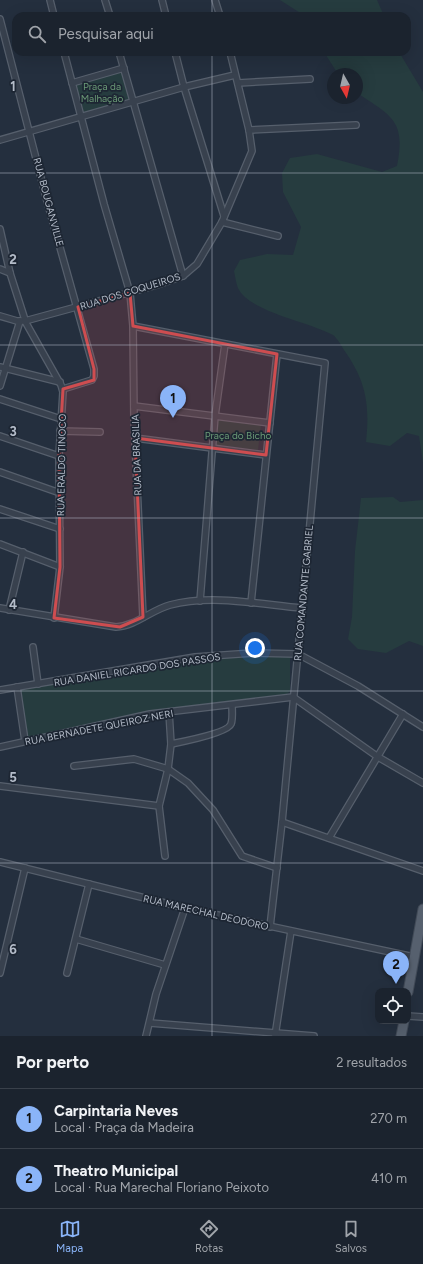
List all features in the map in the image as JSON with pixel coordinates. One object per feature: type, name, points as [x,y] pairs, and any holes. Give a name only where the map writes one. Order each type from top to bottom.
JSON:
[{"type":"main road","points":[[409,988],[418,958],[423,910]]},
{"type":"main road","points":[[401,1036],[403,1024]]},
{"type":"street","points":[[50,0],[53,12]]},
{"type":"street","points":[[105,0],[109,12]]},
{"type":"street","points":[[162,0],[165,12]]},
{"type":"street","points":[[215,0],[219,12]]},
{"type":"street","name":"RUA BOUGANVILLE","points":[[0,19],[95,374],[93,380],[63,389]]},
{"type":"street","name":"RUA DA BRASILIA","points":[[65,56],[104,204],[130,293],[133,326],[135,438],[143,617]]},
{"type":"street","points":[[120,56],[183,276]]},
{"type":"street","points":[[176,56],[223,219],[278,236]]},
{"type":"street","name":"RUA DOS COQUEIROS","points":[[23,321],[130,293],[183,276],[197,264],[223,219],[250,158],[252,145],[231,56]]},
{"type":"street","points":[[72,83],[124,68]]},
{"type":"street","points":[[0,140],[81,118],[184,87],[235,75]]},
{"type":"street","points":[[238,83],[310,79]]},
{"type":"street","points":[[249,130],[356,125]]},
{"type":"street","name":"RUA ERALDO TINOCO","points":[[0,230],[23,321],[63,389],[59,456],[60,567],[54,618]]},
{"type":"street","points":[[0,269],[10,273]]},
{"type":"street","points":[[0,316],[23,321],[3,368],[0,386]]},
{"type":"street","points":[[133,326],[277,354],[251,603]]},
{"type":"street","points":[[200,600],[215,416],[225,344]]},
{"type":"street","name":"RUA COMANDANTE GABRIEL","points":[[270,926],[282,822],[325,363],[277,354]]},
{"type":"street","points":[[3,368],[60,382]]},
{"type":"street","points":[[0,399],[61,419]]},
{"type":"street","points":[[134,406],[270,423]]},
{"type":"street","points":[[60,430],[100,432]]},
{"type":"street","points":[[0,436],[59,456]]},
{"type":"street","points":[[135,438],[266,455]]},
{"type":"street","points":[[0,472],[60,492]]},
{"type":"street","points":[[0,509],[60,529]]},
{"type":"street","points":[[0,544],[60,567]]},
{"type":"street","points":[[9,610],[23,552]]},
{"type":"street","points":[[0,608],[116,627],[127,625],[170,605],[200,600],[302,608]]},
{"type":"street","points":[[33,647],[38,684]]},
{"type":"street","name":"RUA DANIEL RICARDO DOS PASSOS","points":[[0,690],[195,657],[253,653],[298,654]]},
{"type":"street","points":[[298,654],[358,686],[423,727]]},
{"type":"street","points":[[17,687],[25,741]]},
{"type":"street","points":[[293,697],[378,757],[423,783]]},
{"type":"street","name":"RUA BERNADETE QUEIROZ NERI","points":[[0,746],[150,714],[293,697]]},
{"type":"street","points":[[171,744],[214,733],[229,727],[232,723],[232,705]]},
{"type":"street","points":[[164,856],[159,806],[168,769],[171,744],[169,712]]},
{"type":"street","points":[[329,838],[403,714]]},
{"type":"street","points":[[74,766],[113,760],[134,759],[168,769],[188,783],[213,810],[242,856],[277,868]]},
{"type":"street","points":[[0,786],[159,806]]},
{"type":"street","points":[[282,822],[423,871]]},
{"type":"street","name":"RUA MARECHAL DEODORO","points":[[0,862],[185,908],[418,958]]},
{"type":"street","points":[[0,973],[25,868]]},
{"type":"street","points":[[67,974],[89,884]]},
{"type":"street","points":[[146,1036],[156,994],[185,908]]},
{"type":"street","points":[[276,1034],[291,931]]},
{"type":"street","points":[[76,939],[165,965]]},
{"type":"street","points":[[411,1016],[423,1017]]},
{"type":"street","points":[[150,1023],[314,1036]]},
{"type":"highlighted area","points":[[130,293],[133,326],[277,354],[266,455],[135,438],[143,617],[120,627],[54,618],[60,567],[59,456],[63,389],[94,380],[94,369],[78,307]]},
{"type":"green space","points":[[280,0],[377,0],[382,12],[299,12]]},
{"type":"green space","points":[[327,56],[401,56],[423,92],[423,463],[419,436],[407,433],[390,446],[366,442],[367,404],[365,393],[357,372],[339,342],[333,335],[323,330],[281,316],[254,304],[244,296],[238,288],[234,271],[240,260],[267,254],[293,255],[301,227],[283,192],[282,173],[290,158],[317,154],[382,172],[397,166],[399,151],[398,129],[394,121],[363,97],[363,68],[334,68]]},
{"type":"green space","name":"Praça da Malhação","points":[[121,71],[129,100],[84,113],[75,84]]},
{"type":"green space","name":"Praça do Bicho","points":[[218,420],[261,425],[258,450],[215,445]]},
{"type":"green space","points":[[393,497],[400,502],[423,500],[423,646],[409,641],[386,653],[358,649],[348,639],[352,617],[355,551],[361,498]]},
{"type":"green space","points":[[231,657],[290,657],[290,691],[287,694],[207,704],[28,738],[20,690],[152,667]]},
{"type":"place","name":"Carpintaria Neves","points":[[173,418]]},
{"type":"place","name":"Theatro Municipal","points":[[396,984]]}]
